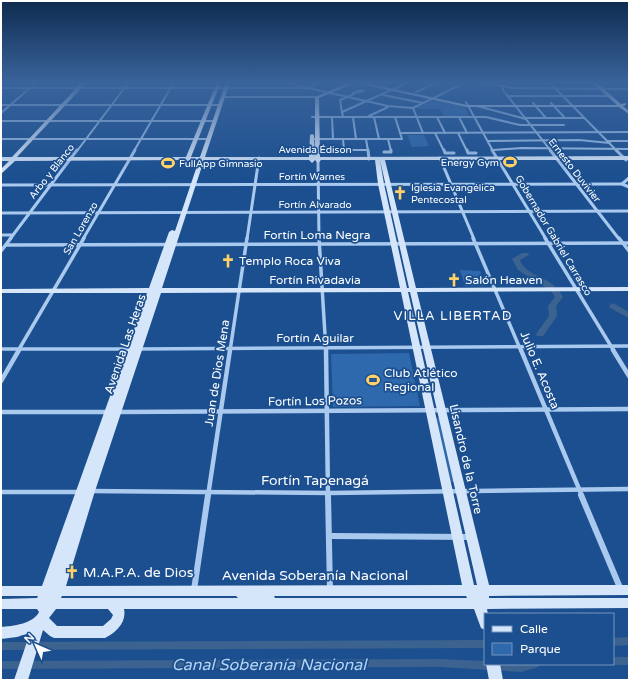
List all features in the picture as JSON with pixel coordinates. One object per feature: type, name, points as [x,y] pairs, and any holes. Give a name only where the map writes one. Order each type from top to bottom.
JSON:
[{"type":"main road","points":[[1,172],[5,161],[53,114]]},
{"type":"main road","points":[[188,160],[206,114]]},
{"type":"main road","name":"Avenida Las Heras","points":[[21,680],[35,635],[52,591],[154,291],[217,114]]},
{"type":"main road","points":[[315,114],[315,160]]},
{"type":"main road","points":[[5,161],[32,139],[46,121]]},
{"type":"main road","name":"Avenida Édison","points":[[315,160],[369,158],[379,160]]},
{"type":"main road","name":"Avenida Édison","points":[[5,161],[627,159]]},
{"type":"main road","name":"Lisandro de la Torre","points":[[379,160],[388,184],[413,290],[422,348],[436,411],[457,536],[470,590],[480,605],[484,620]]},
{"type":"main road","name":"Lisandro de la Torre","points":[[379,160],[380,184],[404,290],[422,348]]},
{"type":"main road","name":"Fortín Rivadavia","points":[[1,292],[629,289]]},
{"type":"main road","name":"Lisandro de la Torre","points":[[436,411],[460,491],[484,590],[480,605]]},
{"type":"main road","points":[[218,590],[288,603]]},
{"type":"main road","name":"Avenida Soberanía Nacional","points":[[1,591],[625,590]]},
{"type":"main road","points":[[1,604],[45,610],[110,603],[480,605],[629,603]]},
{"type":"main road","points":[[45,610],[54,632],[105,632],[113,628],[119,617],[119,611],[110,603]]},
{"type":"main road","points":[[1,633],[18,632],[27,629],[45,610]]},
{"type":"main road","points":[[494,665],[496,680]]},
{"type":"street","name":"Arbo y Blanco","points":[[1,251],[105,114]]},
{"type":"street","name":"San Lorenzo","points":[[1,381],[156,114]]},
{"type":"street","points":[[368,117],[374,114]]},
{"type":"street","points":[[415,114],[423,133]]},
{"type":"street","name":"Gobernador Gabriel Carrasco","points":[[472,114],[629,376]]},
{"type":"street","points":[[508,114],[525,118],[584,118]]},
{"type":"street","name":"Ernesto Duvivier","points":[[522,114],[629,251]]},
{"type":"street","points":[[542,114],[546,118]]},
{"type":"street","points":[[561,114],[565,118]]},
{"type":"street","points":[[580,114],[627,159]]},
{"type":"street","points":[[315,117],[473,117],[520,125],[564,125]]},
{"type":"street","points":[[332,117],[333,139]]},
{"type":"street","points":[[353,117],[356,139]]},
{"type":"street","points":[[374,117],[379,139]]},
{"type":"street","points":[[315,139],[402,139],[395,117]]},
{"type":"street","points":[[438,117],[445,133]]},
{"type":"street","points":[[459,117],[467,133]]},
{"type":"street","points":[[1,121],[214,121]]},
{"type":"street","points":[[400,133],[629,132]]},
{"type":"street","points":[[435,133],[445,153],[454,153]]},
{"type":"street","points":[[458,133],[468,153],[476,153]]},
{"type":"street","points":[[1,139],[208,139]]},
{"type":"street","points":[[343,139],[344,150]]},
{"type":"street","points":[[366,139],[369,158]]},
{"type":"street","points":[[384,152],[391,152],[388,139]]},
{"type":"street","points":[[488,141],[629,141]]},
{"type":"street","points":[[493,150],[548,148],[629,149]]},
{"type":"street","points":[[315,150],[367,150]]},
{"type":"street","name":"Juan de Dios Mena","points":[[194,590],[259,160]]},
{"type":"street","points":[[315,160],[318,184],[319,245],[326,348],[331,536],[330,591]]},
{"type":"street","name":"Julio E. Acosta","points":[[441,160],[494,290],[547,410],[579,490],[625,590]]},
{"type":"street","points":[[622,184],[622,182],[629,178]]},
{"type":"street","name":"Fortín Warnes","points":[[1,185],[576,183],[622,184],[629,187]]},
{"type":"street","name":"Fortín Alvarado","points":[[1,213],[629,211]]},
{"type":"street","points":[[1,235],[13,235]]},
{"type":"street","name":"Fortín Loma Negra","points":[[6,245],[629,243]]},
{"type":"street","name":"Fortín Aguilar","points":[[1,350],[629,346]]},
{"type":"street","name":"Fortín Los Pozos","points":[[1,412],[220,413],[327,410],[436,411],[629,409]]},
{"type":"street","name":"Fortín Tapenagá","points":[[1,492],[330,493],[629,489]]},
{"type":"street","points":[[331,536],[470,537]]},
{"type":"green space","points":[[443,114],[467,114],[468,116],[444,116]]},
{"type":"green space","points":[[407,135],[424,135],[429,146],[412,147]]},
{"type":"green space","points":[[460,270],[480,271],[485,286],[465,286]]},
{"type":"green space","name":"Club Atlético Regional","points":[[409,353],[420,406],[333,407],[331,354]]},
{"type":"green space","points":[[436,418],[440,418],[455,482],[451,482]]},
{"type":"waterway","points":[[525,255],[516,259],[521,268],[551,287]]},
{"type":"waterway","points":[[540,334],[553,316],[552,306],[559,297],[555,291]]},
{"type":"waterway","points":[[613,306],[629,315]]},
{"type":"waterway","points":[[614,642],[629,641]]},
{"type":"waterway","points":[[1,646],[484,644]]},
{"type":"waterway","name":"Canal Soberanía Nacional","points":[[614,661],[629,661]]},
{"type":"waterway","name":"Canal Soberanía Nacional","points":[[1,665],[440,663],[521,668],[532,665]]},
{"type":"place","name":"Energy Gym","points":[[510,162]]},
{"type":"place","name":"FullApp Gimnasio","points":[[168,163]]},
{"type":"place","name":"Iglesia Evangélica Pentecostal","points":[[400,193]]},
{"type":"place","name":"Templo Roca Viva","points":[[228,261]]},
{"type":"place","name":"Salón Heaven","points":[[454,280]]},
{"type":"place","name":"Club Atlético Regional","points":[[373,380]]},
{"type":"place","name":"M.A.P.A. de Dios","points":[[72,572]]},
{"type":"district","name":"VILLA LIBERTAD","points":[[453,315]]}]
